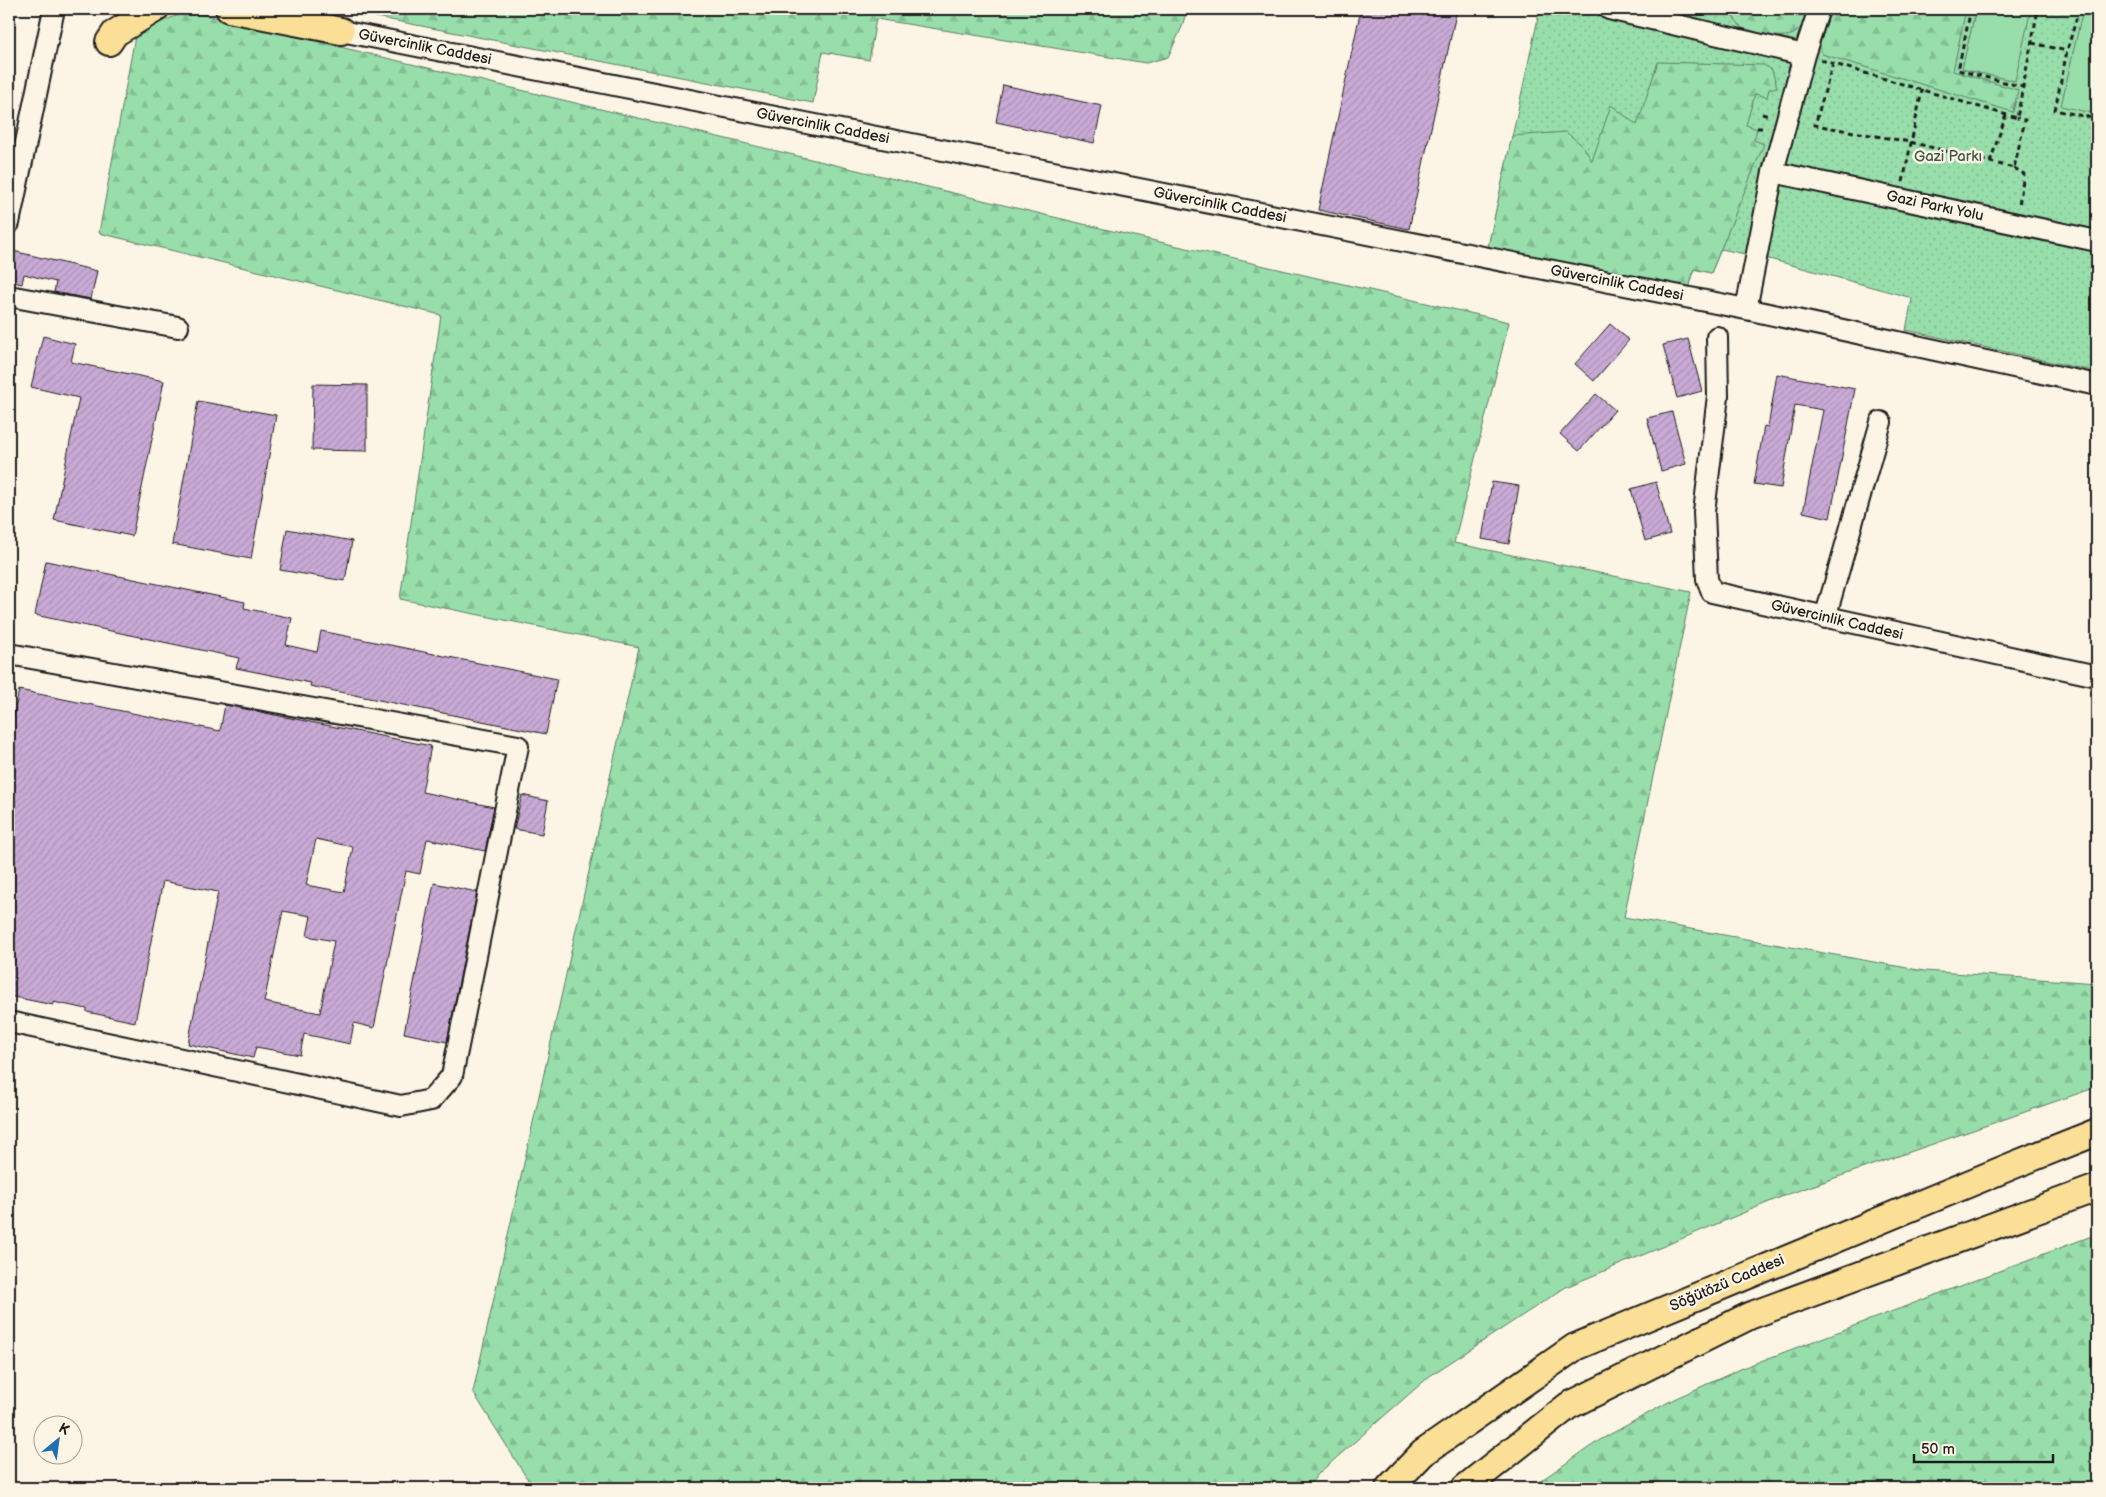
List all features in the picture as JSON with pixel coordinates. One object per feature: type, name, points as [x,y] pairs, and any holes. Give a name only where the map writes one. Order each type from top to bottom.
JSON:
[{"type":"main road","points":[[110,42],[115,33],[155,9]]},
{"type":"main road","points":[[229,9],[341,31]]},
{"type":"main road","points":[[297,9],[341,31]]},
{"type":"main road","name":"Söğütözü Caddesi","points":[[1389,1488],[1422,1453],[1574,1347],[2097,1132]]},
{"type":"main road","points":[[1465,1488],[1568,1406],[1749,1316],[2097,1188]]},
{"type":"street","points":[[9,222],[54,9]]},
{"type":"street","points":[[1609,9],[1804,55]]},
{"type":"street","points":[[1746,309],[1773,172],[1804,55],[1819,9]]},
{"type":"street","name":"Güvercinlik Caddesi","points":[[341,31],[1746,309],[2097,385]]},
{"type":"street","name":"Gazi Parkı Yolu","points":[[1773,172],[2097,240]]},
{"type":"street","points":[[9,296],[178,327]]},
{"type":"street","name":"Güvercinlik Caddesi","points":[[1717,337],[1718,396],[1704,512],[1707,579],[1712,592],[2097,676]]},
{"type":"street","points":[[1825,618],[1881,422]]},
{"type":"street","points":[[9,654],[518,746],[452,1076],[431,1100],[401,1106],[9,1022]]},
{"type":"path","points":[[1971,9],[1958,70],[2023,87]]},
{"type":"path","points":[[2017,118],[2038,9]]},
{"type":"path","points":[[2079,9],[2067,52],[2055,110],[2097,119]]},
{"type":"path","points":[[2032,43],[2067,52]]},
{"type":"path","points":[[1804,55],[2025,120],[2014,168]]},
{"type":"path","points":[[1833,63],[1815,125],[1910,142],[2014,168],[2024,174],[2016,223]]},
{"type":"path","points":[[1900,199],[1922,90]]},
{"type":"path","points":[[1990,162],[2006,115]]},
{"type":"green space","points":[[335,9],[1187,9],[1182,27],[1168,57],[1146,63],[876,19],[869,60],[823,52],[813,103]]},
{"type":"green space","name":"Gazi Parkı","points":[[1540,9],[2097,9],[2097,372],[1906,330],[1912,298],[1773,260],[1721,249],[1711,273],[1694,269],[1689,289],[1488,247]]},
{"type":"green space","points":[[1727,9],[1808,9],[1802,25],[1796,32],[1790,35],[1774,36],[1742,28]]},
{"type":"green space","points":[[1831,9],[1966,9],[1953,71],[2018,90],[2013,112],[1822,54],[1820,44]]},
{"type":"green space","points":[[1976,9],[2031,9],[2015,81],[1962,69]]},
{"type":"green space","points":[[2083,9],[2097,11],[2097,90],[2092,113],[2061,106]]},
{"type":"green space","points":[[189,11],[1121,233],[1509,322],[1454,543],[1691,592],[1624,917],[1924,971],[2097,983],[2097,1087],[1786,1195],[1566,1287],[1431,1375],[1319,1473],[1307,1488],[533,1488],[473,1392],[639,647],[400,599],[441,315],[99,233],[135,36],[157,23]]},
{"type":"green space","points":[[1658,62],[1764,65],[1772,70],[1777,87],[1769,89],[1767,97],[1755,94],[1746,125],[1757,129],[1754,140],[1764,144],[1711,273],[1694,269],[1689,289],[1488,247],[1512,136],[1566,132],[1583,146],[1592,161],[1611,105],[1637,125]]},
{"type":"green space","points":[[2097,1234],[2097,1488],[1530,1488],[1600,1440],[1674,1399],[1745,1367]]},
{"type":"building","points":[[1361,9],[1457,9],[1409,229],[1318,210]]},
{"type":"building","points":[[1003,85],[1102,106],[1094,143],[996,122]]},
{"type":"building","points":[[9,250],[97,271],[91,299],[54,292],[56,282],[24,274],[22,284],[9,281]]},
{"type":"building","points":[[1610,324],[1629,340],[1594,381],[1575,364]]},
{"type":"building","points":[[43,336],[75,344],[71,362],[164,381],[132,536],[54,520],[79,398],[31,387]]},
{"type":"building","points":[[1688,339],[1702,391],[1677,398],[1663,345]]},
{"type":"building","points":[[1777,374],[1855,389],[1830,518],[1803,512],[1823,410],[1795,405],[1781,488],[1754,484],[1764,426],[1768,427]]},
{"type":"building","points":[[313,384],[367,385],[367,451],[312,450]]},
{"type":"building","points":[[1596,394],[1615,410],[1579,451],[1560,434]]},
{"type":"building","points":[[198,401],[276,415],[251,559],[172,544]]},
{"type":"building","points":[[1672,412],[1686,464],[1661,471],[1647,418]]},
{"type":"building","points":[[1492,482],[1519,486],[1509,544],[1482,539]]},
{"type":"building","points":[[1656,482],[1670,534],[1645,541],[1631,489]]},
{"type":"building","points":[[287,529],[352,541],[345,581],[280,570]]},
{"type":"building","points":[[46,561],[245,602],[244,608],[292,618],[286,645],[317,652],[321,631],[557,679],[546,734],[310,686],[311,683],[236,668],[239,658],[35,615]]},
{"type":"building","points":[[19,690],[220,731],[225,705],[431,746],[422,792],[494,807],[485,851],[427,839],[420,874],[406,871],[374,1028],[354,1023],[350,1044],[304,1034],[300,1055],[256,1047],[253,1058],[188,1044],[218,892],[163,881],[135,1022],[87,1012],[87,1009],[53,1002],[53,1005],[9,996],[9,740]],"holes":[[[316,839],[353,847],[344,892],[306,885]],[[283,911],[311,916],[307,936],[334,941],[320,1013],[264,1002]]]},
{"type":"building","points":[[522,795],[548,801],[542,834],[514,829]]},
{"type":"building","points":[[434,883],[477,892],[447,1042],[404,1033]]}]
